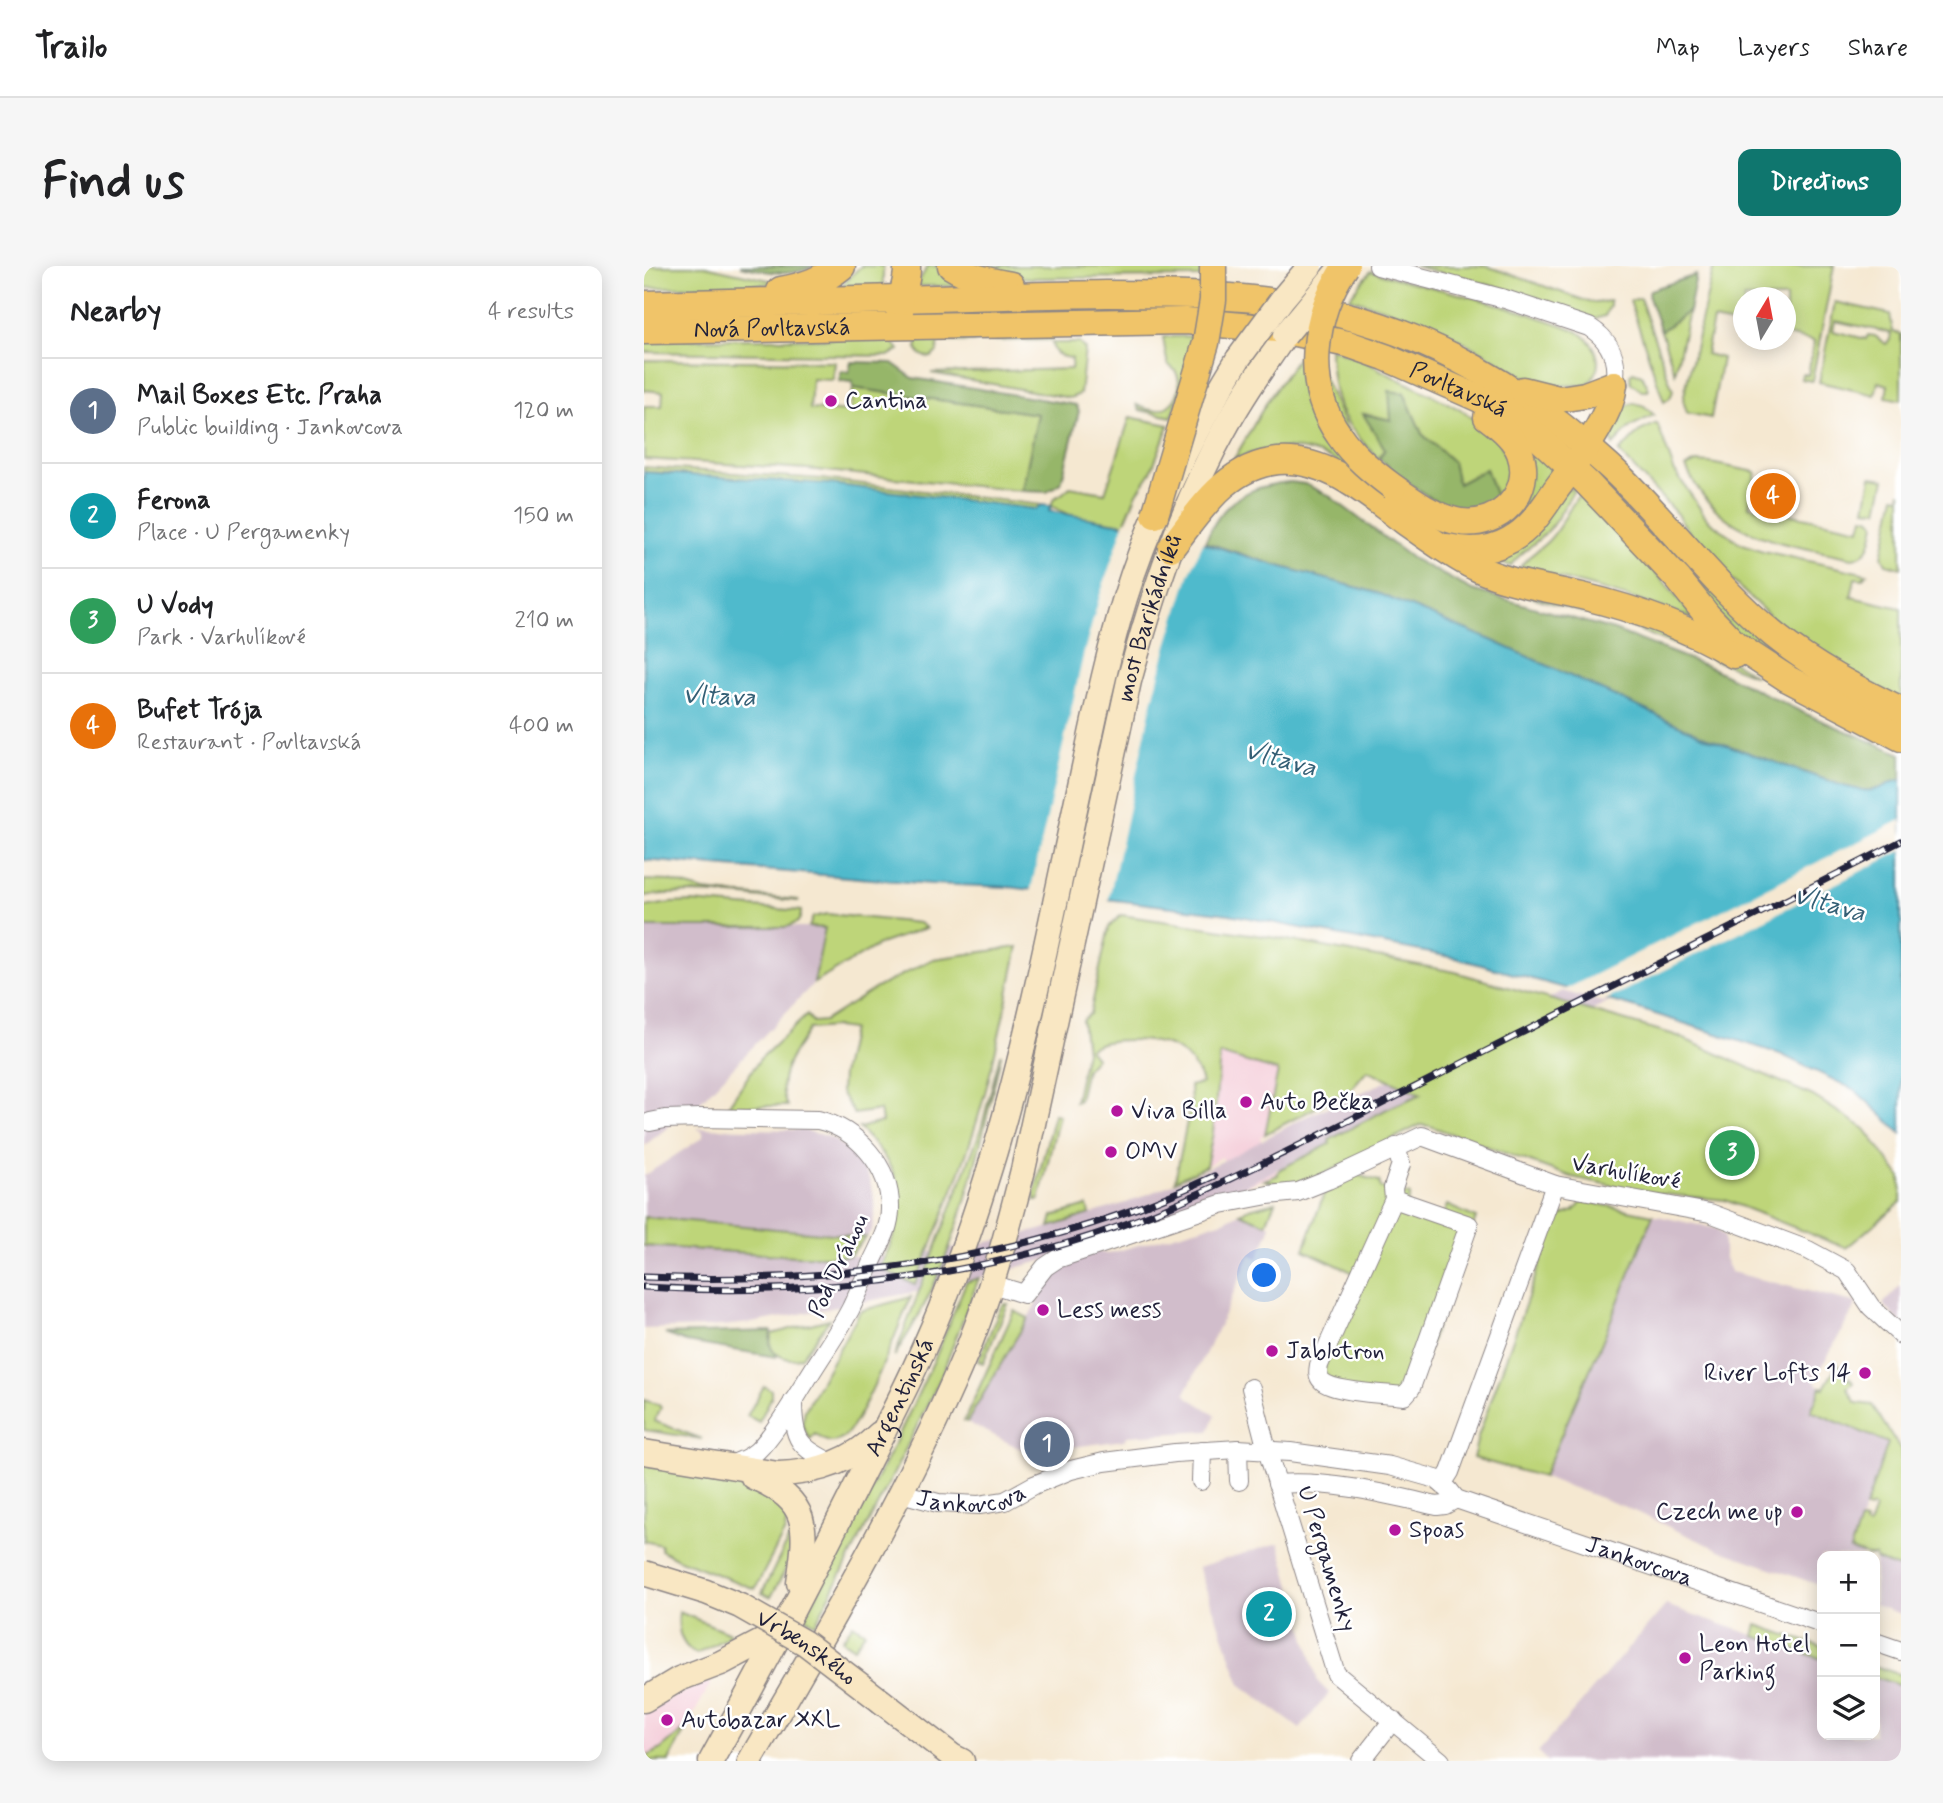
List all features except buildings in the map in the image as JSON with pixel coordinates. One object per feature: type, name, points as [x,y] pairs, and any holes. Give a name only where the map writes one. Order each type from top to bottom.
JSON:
[{"type":"highway","points":[[720,303],[806,286],[825,278],[841,266]]},
{"type":"highway","name":"Nová Povltavská","points":[[644,305],[720,303],[900,313]]},
{"type":"main road","points":[[889,266],[890,284],[900,313]]},
{"type":"main road","points":[[900,313],[907,282],[907,266]]},
{"type":"main road","points":[[951,266],[979,279],[1068,295]]},
{"type":"main road","points":[[1155,515],[1206,343],[1213,300],[1213,266]]},
{"type":"main road","name":"most Barikádníků","points":[[1031,1010],[1115,635],[1125,597],[1155,515],[1201,422],[1238,359],[1310,266]]},
{"type":"main road","points":[[1344,266],[1322,317],[1316,358],[1324,406],[1338,434],[1387,495],[1438,544],[1486,572],[1604,601],[1668,622],[1705,639],[1769,675],[1838,706]]},
{"type":"main road","name":"most Barikádníků","points":[[1056,1014],[1129,681],[1171,548],[1195,487],[1244,396],[1285,335],[1344,266]]},
{"type":"main road","name":"Povltavská","points":[[900,313],[1068,295],[1233,297],[1323,310],[1368,322],[1419,341],[1502,383],[1579,440],[1632,489],[1719,582],[1772,633],[1836,679],[1901,711]]},
{"type":"main road","name":"Povltavská","points":[[900,313],[1186,321],[1253,326],[1348,344],[1385,357],[1498,407],[1526,426],[1572,469],[1678,579],[1736,645],[1780,674],[1901,738]]},
{"type":"main road","name":"Nová Povltavská","points":[[644,331],[900,313]]},
{"type":"main road","points":[[1171,548],[1223,484],[1242,471],[1265,463],[1289,461],[1318,467],[1453,520],[1483,521],[1495,517],[1507,508],[1518,492],[1522,479],[1520,452],[1504,430],[1445,383]]},
{"type":"main road","points":[[1502,383],[1559,400],[1585,395],[1614,384]]},
{"type":"main road","points":[[1438,544],[1469,550],[1493,547],[1507,542],[1534,521],[1572,469],[1566,447],[1579,440],[1593,403],[1614,384]]},
{"type":"main road","name":"Argentinská","points":[[711,1761],[795,1607],[922,1352],[953,1277],[994,1153],[1031,1010]]},
{"type":"main road","name":"Argentinská","points":[[750,1761],[840,1607],[901,1493],[961,1366],[992,1283],[1007,1230],[1056,1014]]},
{"type":"main road","points":[[644,1452],[778,1474],[808,1472],[856,1453],[886,1426]]},
{"type":"main road","points":[[726,1466],[775,1486],[795,1505],[802,1520],[804,1547],[795,1607]]},
{"type":"main road","name":"Vrbenského","points":[[644,1573],[706,1592],[740,1606],[805,1643],[957,1759]]},
{"type":"main road","points":[[644,1699],[679,1679],[721,1664],[782,1632]]},
{"type":"street","points":[[1378,266],[1506,299],[1589,327],[1598,332],[1610,347],[1616,365],[1614,384]]},
{"type":"street","name":"Pod Dráhou","points":[[650,1122],[700,1118],[818,1120],[840,1128],[865,1147],[884,1177],[889,1194],[890,1210],[886,1231],[850,1309],[793,1401],[757,1451],[726,1466]]},
{"type":"street","name":"Varhulíkové","points":[[992,1283],[1024,1294],[1045,1268],[1058,1259],[1221,1204],[1298,1192],[1422,1136],[1555,1185],[1710,1213],[1808,1250],[1847,1271],[1871,1307],[1901,1335]]},
{"type":"street","points":[[1394,1199],[1469,1225],[1411,1388],[1404,1396],[1339,1389],[1323,1382],[1318,1374],[1319,1365],[1394,1199],[1393,1188],[1401,1164],[1396,1147]]},
{"type":"street","points":[[1456,1499],[1443,1483],[1450,1472],[1555,1185]]},
{"type":"street","name":"U Pergamenky","points":[[1251,1388],[1267,1450],[1336,1674],[1441,1761]]},
{"type":"street","points":[[793,1401],[793,1422],[801,1443],[807,1450],[833,1464]]},
{"type":"street","points":[[1238,1449],[1239,1481]]},
{"type":"street","name":"Jankovcova","points":[[901,1493],[938,1503],[979,1505],[1005,1501],[1034,1485],[1104,1462],[1238,1449],[1267,1450],[1390,1466],[1443,1483]]},
{"type":"street","points":[[1201,1481],[1202,1451]]},
{"type":"street","name":"Jankovcova","points":[[1277,1483],[1333,1485],[1437,1506],[1456,1499],[1817,1622]]},
{"type":"street","points":[[1880,1644],[1901,1651]]},
{"type":"street","points":[[1361,1761],[1393,1720]]},
{"type":"shaded area","points":[[1901,816],[1901,855],[1224,1196],[1045,1260],[952,1285],[752,1323],[644,1329],[644,1246],[796,1256],[914,1254],[984,1243],[1040,1230],[1129,1202],[1189,1177],[1305,1117],[1392,1079],[1561,992],[1596,970]]},
{"type":"shaded area","points":[[644,927],[825,927],[814,983],[701,1101],[644,1146]]},
{"type":"shaded area","points":[[1219,1053],[1278,1070],[1265,1134],[1260,1137],[1277,1173],[1238,1189],[1222,1157],[1206,1166],[1213,1133]]},
{"type":"shaded area","points":[[697,1128],[802,1130],[833,1139],[855,1156],[868,1176],[875,1209],[872,1231],[866,1237],[644,1217],[644,1176],[703,1137],[703,1132]]},
{"type":"shaded area","points":[[1240,1213],[1271,1226],[1258,1258],[1250,1255],[1216,1333],[1185,1393],[1216,1415],[1209,1431],[1127,1436],[1124,1440],[1029,1453],[967,1422],[1060,1263],[1097,1251],[1107,1254],[1224,1221]]},
{"type":"shaded area","points":[[1653,1215],[1717,1229],[1724,1237],[1724,1256],[1731,1272],[1857,1303],[1814,1381],[1821,1387],[1812,1411],[1888,1443],[1850,1549],[1855,1551],[1817,1551],[1817,1584],[1722,1551],[1625,1507],[1543,1477],[1602,1342]]},
{"type":"shaded area","points":[[1901,1285],[1901,1323],[1883,1304]]},
{"type":"shaded area","points":[[1279,1543],[1318,1682],[1329,1693],[1300,1729],[1241,1685],[1198,1567]]},
{"type":"shaded area","points":[[1880,1561],[1901,1569],[1901,1614],[1880,1607]]},
{"type":"shaded area","points":[[1666,1605],[1817,1657],[1817,1740],[1880,1740],[1880,1680],[1901,1687],[1901,1761],[1547,1761],[1538,1752]]},
{"type":"shaded area","name":"Autobazar XXL","points":[[707,1680],[711,1683],[686,1728],[661,1749],[644,1758],[644,1712]]},
{"type":"green space","points":[[644,266],[705,266],[773,281],[775,284],[644,288]]},
{"type":"green space","points":[[740,266],[815,266],[787,273]]},
{"type":"green space","points":[[861,266],[883,266],[883,286],[843,288],[843,284]]},
{"type":"green space","points":[[928,266],[937,266],[964,286],[918,286]]},
{"type":"green space","points":[[966,266],[1203,266],[1204,277],[1031,278],[1006,276]]},
{"type":"green space","points":[[1415,266],[1487,266],[1589,302],[1610,301],[1610,306],[1605,316],[1595,319],[1532,296]]},
{"type":"green space","points":[[1714,266],[1834,266],[1812,381],[1801,379],[1802,374],[1808,375],[1814,341],[1796,337],[1796,287],[1733,287],[1733,324],[1713,320],[1706,354],[1722,358],[1711,418],[1687,413],[1683,400]]},
{"type":"green space","points":[[1371,271],[1496,304],[1572,329],[1583,335],[1593,346],[1598,359],[1596,372],[1587,385],[1541,386],[1455,337],[1404,315],[1349,298]]},
{"type":"green space","points":[[1696,275],[1689,311],[1661,331],[1648,295],[1650,290]]},
{"type":"green space","points":[[1640,298],[1673,391],[1670,398],[1664,402],[1630,301]]},
{"type":"green space","points":[[1835,302],[1890,314],[1893,332],[1901,334],[1901,400],[1886,397],[1888,385],[1878,382],[1875,395],[1819,382]],"holes":[[[1835,321],[1891,333],[1886,344],[1875,336],[1868,335],[1866,339],[1833,331]]]},
{"type":"green space","points":[[1202,303],[1201,313],[923,313],[922,309]]},
{"type":"green space","points":[[1689,311],[1675,373],[1661,331]]},
{"type":"green space","points":[[1052,336],[1052,340],[939,342],[937,352],[931,357],[923,355],[917,348],[920,338]]},
{"type":"green space","points":[[1199,336],[1172,417],[1139,410],[1137,405],[1145,409],[1160,410],[1172,403],[1177,395],[1178,376],[1168,364],[1163,337]]},
{"type":"green space","points":[[885,338],[893,342],[899,350],[888,356],[644,352],[644,340]]},
{"type":"green space","points":[[1052,343],[1079,343],[1085,349],[1080,394],[1070,398],[931,373],[1071,369],[1072,358],[1058,355]]},
{"type":"green space","points":[[1308,343],[1370,480],[1336,461],[1305,450],[1273,449],[1234,459],[1268,400]]},
{"type":"green space","points":[[1330,348],[1362,360],[1441,400],[1482,425],[1497,440],[1506,457],[1506,476],[1496,497],[1486,469],[1458,484],[1453,462],[1422,434],[1404,393],[1391,420],[1365,414],[1385,449],[1379,459],[1355,434],[1341,410],[1333,383]]},
{"type":"green space","points":[[644,360],[835,362],[833,380],[812,379],[810,409],[850,412],[853,388],[1038,414],[1022,491],[807,469],[644,459],[644,406],[662,406],[663,392],[644,390]]},
{"type":"green space","points":[[851,362],[892,363],[913,378],[1076,405],[1079,411],[1061,483],[1047,492],[1022,491],[1038,414],[853,388],[852,382],[839,381],[841,371],[849,372]]},
{"type":"green space","points":[[1633,372],[1642,375],[1648,391],[1642,391],[1631,383],[1630,375]]},
{"type":"green space","points":[[1389,391],[1404,393],[1422,434],[1453,462],[1458,484],[1486,469],[1496,497],[1481,506],[1465,509],[1450,507],[1420,491],[1379,459],[1385,449],[1363,414],[1391,420]]},
{"type":"green space","points":[[1634,403],[1644,406],[1654,415],[1631,426],[1613,445],[1611,431],[1614,418],[1621,409]]},
{"type":"green space","points":[[1130,417],[1169,425],[1150,474],[1137,493],[1124,524],[1069,515],[1051,506],[1054,498],[1070,487],[1105,493]]},
{"type":"green space","points":[[1657,423],[1674,470],[1708,520],[1740,543],[1763,551],[1867,574],[1862,579],[1855,578],[1851,597],[1901,608],[1901,700],[1795,640],[1703,553],[1677,514],[1619,452],[1640,431]]},
{"type":"green space","points":[[1530,447],[1556,469],[1538,497],[1521,516],[1498,531],[1473,536],[1460,536],[1433,527],[1483,531]]},
{"type":"green space","points":[[1696,462],[1756,472],[1749,506],[1860,529],[1863,517],[1869,518],[1875,523],[1870,546],[1863,554],[1852,558],[1778,542],[1735,524],[1716,510],[1700,492],[1686,467]]},
{"type":"green space","points":[[644,467],[821,479],[1041,505],[1036,509],[644,472]]},
{"type":"green space","points":[[1603,472],[1833,689],[1747,647],[1596,479]]},
{"type":"green space","points":[[1871,477],[1885,479],[1878,510],[1865,509]]},
{"type":"green space","points":[[1290,482],[1305,484],[1328,495],[1413,559],[1472,590],[1614,630],[1712,668],[1806,714],[1901,754],[1901,780],[1869,790],[1843,786],[1707,738],[1491,640],[1377,593],[1275,565],[1205,542],[1219,516],[1238,498],[1261,487]]},
{"type":"green space","points":[[1576,487],[1548,531],[1511,566],[1501,563],[1502,557],[1567,489]]},
{"type":"green space","points":[[1901,491],[1901,568],[1886,564],[1882,556],[1895,496],[1900,497]]},
{"type":"green space","points":[[1581,492],[1621,531],[1696,620],[1586,585],[1520,568],[1525,560],[1554,535]]},
{"type":"green space","points":[[1525,595],[1593,606],[1724,656],[1756,676],[1628,626]]},
{"type":"green space","points":[[644,880],[670,881],[704,891],[799,901],[702,893],[644,896]]},
{"type":"green space","points":[[692,902],[801,911],[801,915],[798,922],[787,927],[644,927],[644,907]]},
{"type":"green space","points":[[827,914],[919,923],[926,928],[880,944],[814,983],[825,928],[809,927],[813,917]]},
{"type":"green space","points":[[1121,915],[1277,938],[1455,972],[1675,1035],[1813,1096],[1865,1129],[1901,1178],[1901,1202],[1846,1248],[1725,1200],[1643,1192],[1572,1177],[1430,1126],[1420,1125],[1314,1179],[1289,1184],[1271,1182],[1264,1180],[1278,1175],[1280,1169],[1330,1144],[1329,1140],[1421,1094],[1367,1070],[1350,1090],[1265,1134],[1278,1071],[1220,1054],[1213,1133],[1206,1166],[1175,1181],[1191,1102],[1190,1086],[1202,1083],[1189,1059],[1168,1045],[1145,1041],[1119,1040],[1097,1045],[1089,1049],[1096,1058],[1086,1069],[1079,1100],[1075,1102],[1086,1051],[1082,1020],[1090,1014],[1109,927]]},
{"type":"green space","points":[[1018,947],[978,1116],[958,1177],[915,1285],[880,1268],[896,1227],[899,1194],[887,1162],[859,1128],[882,1122],[880,1110],[854,1114],[841,1092],[852,1029],[809,1029],[787,1065],[784,1075],[782,1085],[787,1106],[728,1106],[760,1059],[807,1015],[813,1022],[824,1021],[876,988],[933,959]]},
{"type":"green space","points":[[1000,1055],[980,1145],[954,1234],[927,1300],[894,1357],[981,1129]]},
{"type":"green space","points":[[1054,1114],[1059,1115],[1039,1200],[1035,1200],[1034,1195]]},
{"type":"green space","points":[[1357,1175],[1379,1181],[1381,1188],[1410,1195],[1405,1210],[1440,1223],[1447,1205],[1476,1218],[1409,1402],[1318,1387],[1354,1273],[1304,1250],[1325,1191]]},
{"type":"green space","points":[[1583,1201],[1653,1215],[1602,1342],[1543,1477],[1473,1458],[1478,1437],[1554,1224],[1560,1216],[1574,1211]]},
{"type":"green space","points":[[1275,1202],[1266,1224],[1240,1213],[1246,1210]]},
{"type":"green space","points":[[1087,1206],[1090,1214],[1050,1227],[1053,1216]]},
{"type":"green space","points":[[644,1217],[866,1237],[849,1256],[796,1256],[644,1246]]},
{"type":"green space","points":[[979,1278],[940,1379],[815,1624],[805,1617],[896,1441],[936,1356],[966,1282]]},
{"type":"green space","points":[[911,1297],[868,1397],[848,1432],[840,1440],[833,1442],[815,1434],[810,1439],[802,1425],[805,1410],[860,1311]]},
{"type":"green space","points":[[1004,1304],[1008,1304],[983,1363],[978,1361],[1000,1309]]},
{"type":"green space","points":[[1014,1311],[1028,1318],[967,1422],[964,1421]]},
{"type":"green space","points":[[830,1319],[802,1357],[784,1358],[770,1348],[771,1334]]},
{"type":"green space","points":[[771,1331],[770,1344],[776,1357],[686,1342],[665,1334]]},
{"type":"green space","points":[[1838,1364],[1853,1383],[1847,1388],[1856,1403],[1872,1405],[1901,1450],[1901,1569],[1880,1561],[1880,1551],[1850,1550],[1860,1521],[1869,1526],[1875,1509],[1865,1508],[1888,1443],[1811,1411],[1821,1387],[1824,1388]]},
{"type":"green space","points":[[764,1386],[771,1390],[771,1398],[759,1422],[747,1416]]},
{"type":"green space","points":[[644,1400],[661,1408],[654,1421],[702,1439],[644,1430]]},
{"type":"green space","points":[[644,1465],[751,1482],[782,1501],[787,1518],[785,1531],[755,1589],[680,1560],[661,1550],[661,1545],[644,1541]]},
{"type":"green space","points":[[793,1530],[793,1556],[771,1597],[762,1593]]},
{"type":"green space","points":[[679,1612],[730,1633],[697,1654],[683,1642]]},
{"type":"green space","points":[[853,1624],[865,1632],[854,1648],[842,1640]]},
{"type":"green space","points":[[1757,1625],[1817,1645],[1817,1657],[1754,1636]]},
{"type":"green space","points":[[1880,1668],[1901,1675],[1901,1686],[1880,1679]]},
{"type":"green space","points":[[686,1728],[669,1761],[644,1761],[644,1758],[661,1749]]},
{"type":"water","name":"Vltava","points":[[644,472],[830,484],[1036,509],[1041,505],[1051,506],[1049,511],[1172,533],[1377,593],[1491,640],[1707,738],[1843,786],[1869,790],[1901,780],[1901,1133],[1855,1090],[1780,1054],[1633,1007],[1456,958],[1229,914],[1009,887],[931,884],[644,860]]},
{"type":"pier","points":[[1125,521],[1173,529],[1205,538],[1189,575],[1167,645],[1108,903],[1030,893],[1084,652]]},
{"type":"pier","points":[[1901,820],[1901,851],[1602,1002],[1562,991]]},
{"type":"railway","points":[[644,1287],[765,1289],[885,1280],[1004,1260],[1063,1245],[1120,1226],[1184,1200],[1288,1151],[1901,841]]},
{"type":"railway","points":[[644,1277],[790,1276],[863,1271],[935,1261],[1007,1247],[1077,1228],[1146,1205],[1214,1176]]},
{"type":"place","name":"Cantina","points":[[831,401]]},
{"type":"place","name":"Bufet Trója","points":[[1773,496]]},
{"type":"place","name":"Auto Bečka","points":[[1246,1102]]},
{"type":"place","name":"Viva Billa","points":[[1117,1111]]},
{"type":"place","name":"OMV","points":[[1111,1152]]},
{"type":"place","name":"U Vody","points":[[1732,1153]]},
{"type":"place","name":"Less mess","points":[[1043,1310]]},
{"type":"place","name":"Jablotron","points":[[1272,1351]]},
{"type":"place","name":"River Lofts 14","points":[[1865,1373]]},
{"type":"place","name":"Mail Boxes Etc. Praha","points":[[1047,1444]]},
{"type":"place","name":"Czech me up","points":[[1797,1512]]},
{"type":"place","name":"Spoas","points":[[1395,1530]]},
{"type":"place","name":"Ferona","points":[[1269,1614]]},
{"type":"place","name":"Leon Hotel Parking","points":[[1685,1658]]},
{"type":"place","name":"Autobazar XXL","points":[[667,1720]]}]
